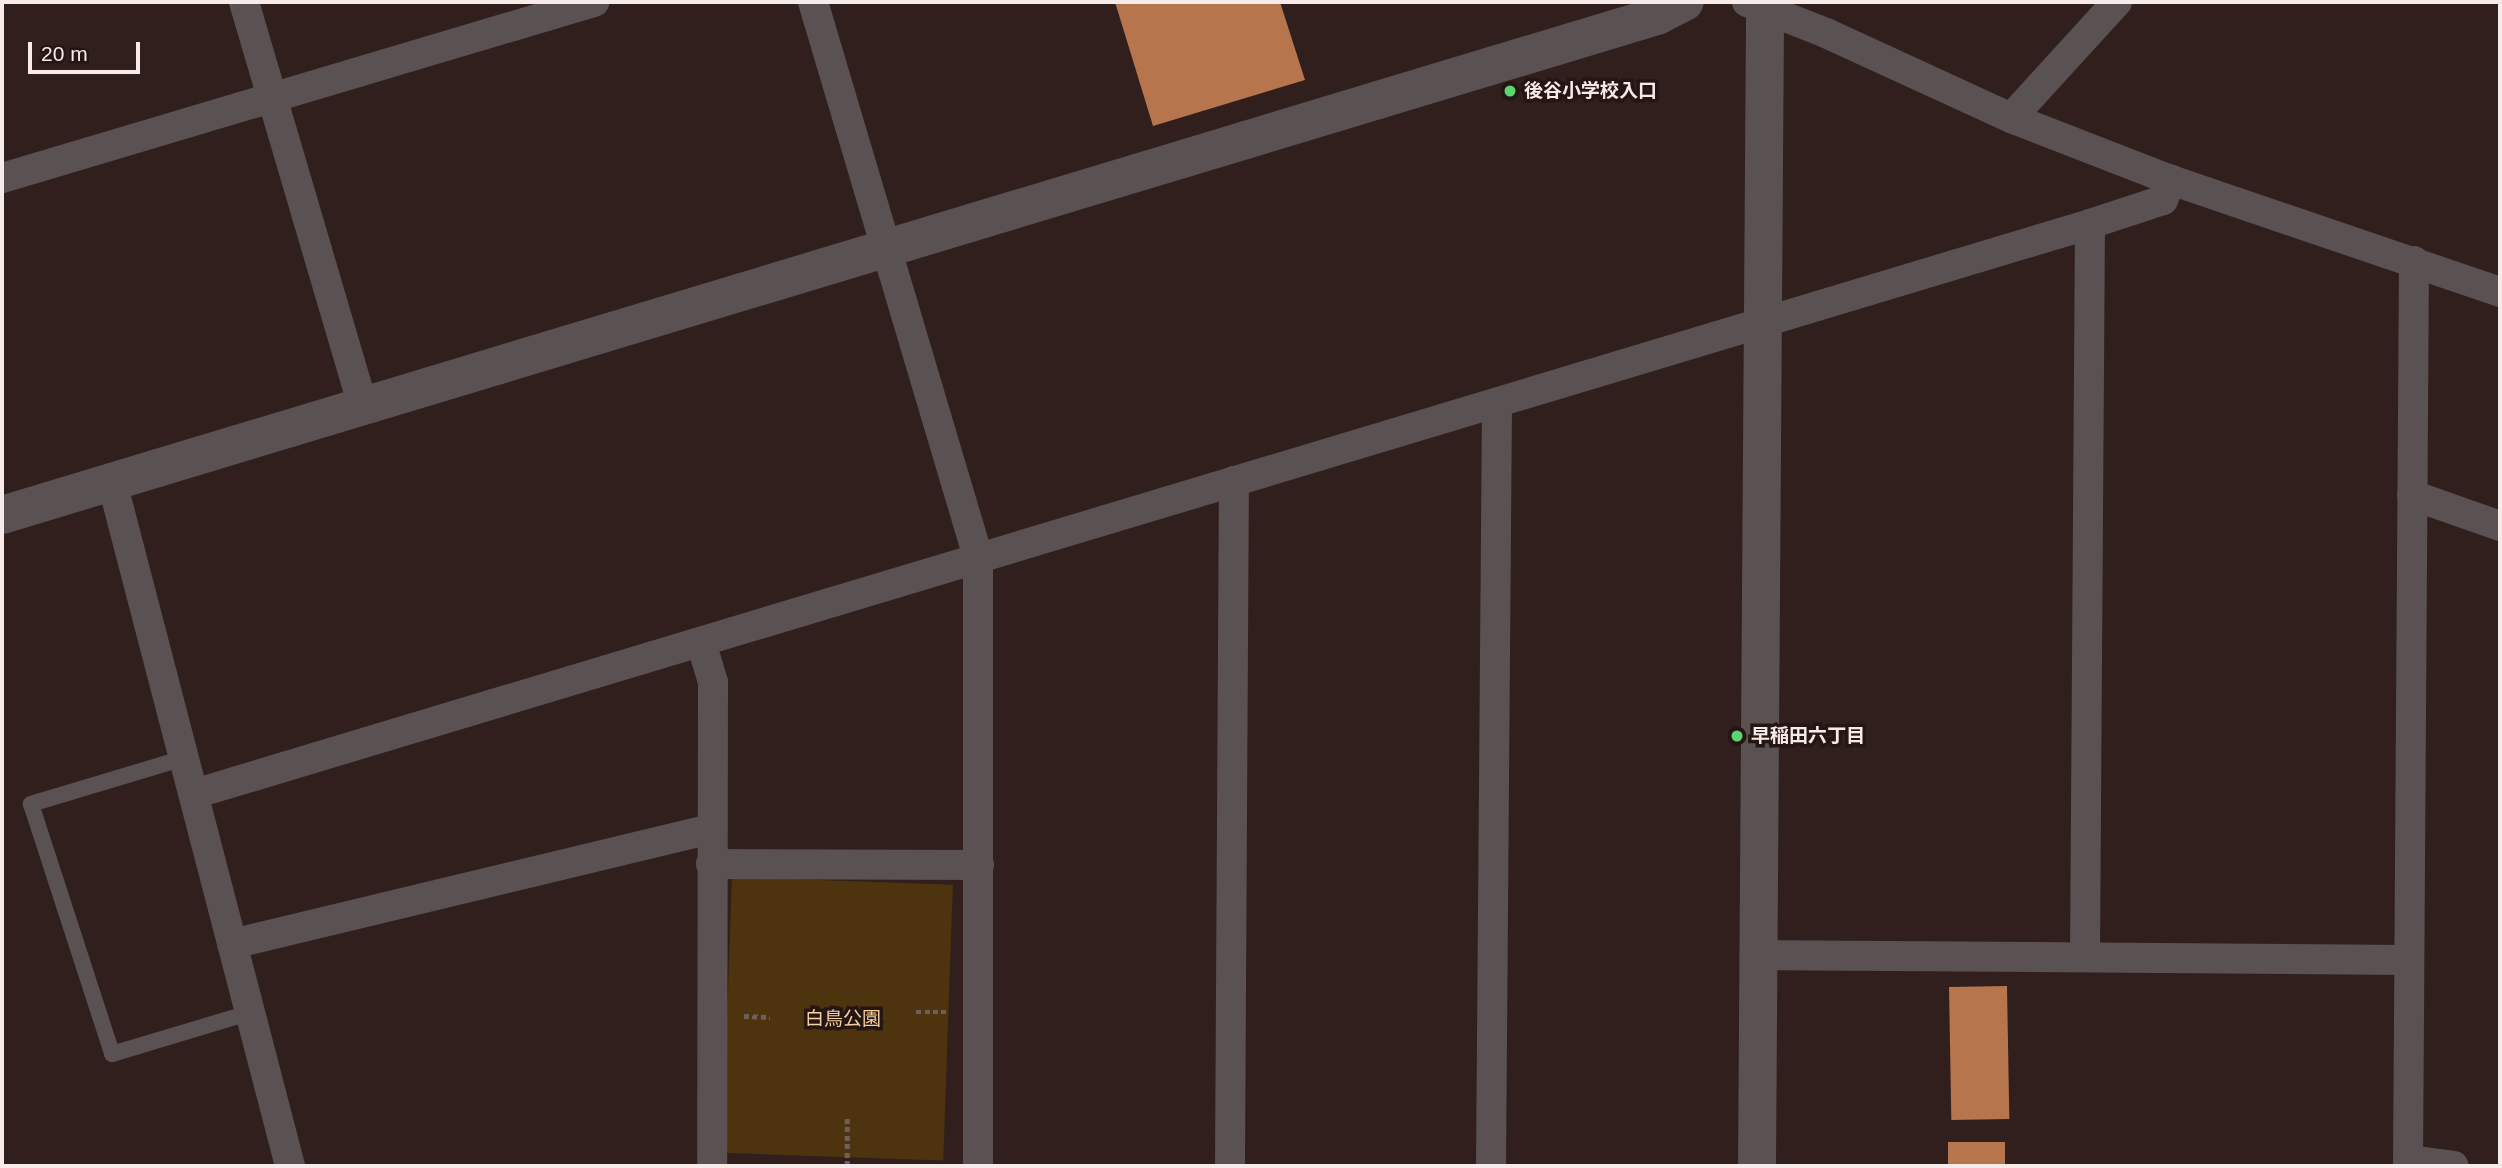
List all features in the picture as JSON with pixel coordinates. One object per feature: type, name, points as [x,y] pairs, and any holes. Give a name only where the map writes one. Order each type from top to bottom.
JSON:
[{"type":"street","points":[[244,2],[363,407]]},
{"type":"street","points":[[2,178],[594,2]]},
{"type":"street","points":[[813,2],[978,556],[978,1166]]},
{"type":"street","points":[[2,515],[1657,16],[1685,2]]},
{"type":"street","points":[[2011,118],[2117,2]]},
{"type":"street","points":[[1757,1166],[1761,323],[1756,5],[2011,118],[2171,180],[2500,292]]},
{"type":"street","points":[[194,794],[978,556],[2090,224],[2163,200],[2171,180]]},
{"type":"street","points":[[2085,957],[2090,224]]},
{"type":"street","points":[[2414,261],[2408,1163],[2455,1166]]},
{"type":"street","points":[[1491,1166],[1497,403]]},
{"type":"street","points":[[1230,1166],[1234,481]]},
{"type":"street","points":[[112,482],[290,1166]]},
{"type":"street","points":[[2412,495],[2500,526]]},
{"type":"street","points":[[701,642],[713,682],[712,1166]]},
{"type":"street","points":[[232,944],[712,829]]},
{"type":"street","points":[[712,864],[978,865]]},
{"type":"street","points":[[1759,955],[2409,960]]},
{"type":"lane","points":[[184,758],[31,804],[112,1054],[249,1013]]},
{"type":"path","points":[[847,1116],[847,1166]]},
{"type":"green space","name":"白鳥公園","points":[[732,877],[953,885],[943,1161],[722,1153]]},
{"type":"building","points":[[1115,2],[1280,2],[1305,80],[1153,126]]},
{"type":"building","points":[[2007,986],[2009,1119],[1951,1120],[1949,987]]},
{"type":"building","points":[[1948,1142],[2005,1142],[2005,1166],[1948,1166]]},
{"type":"place","name":"後谷小学校入口","points":[[1510,91]]},
{"type":"place","name":"早稲田六丁目","points":[[1737,736]]}]
